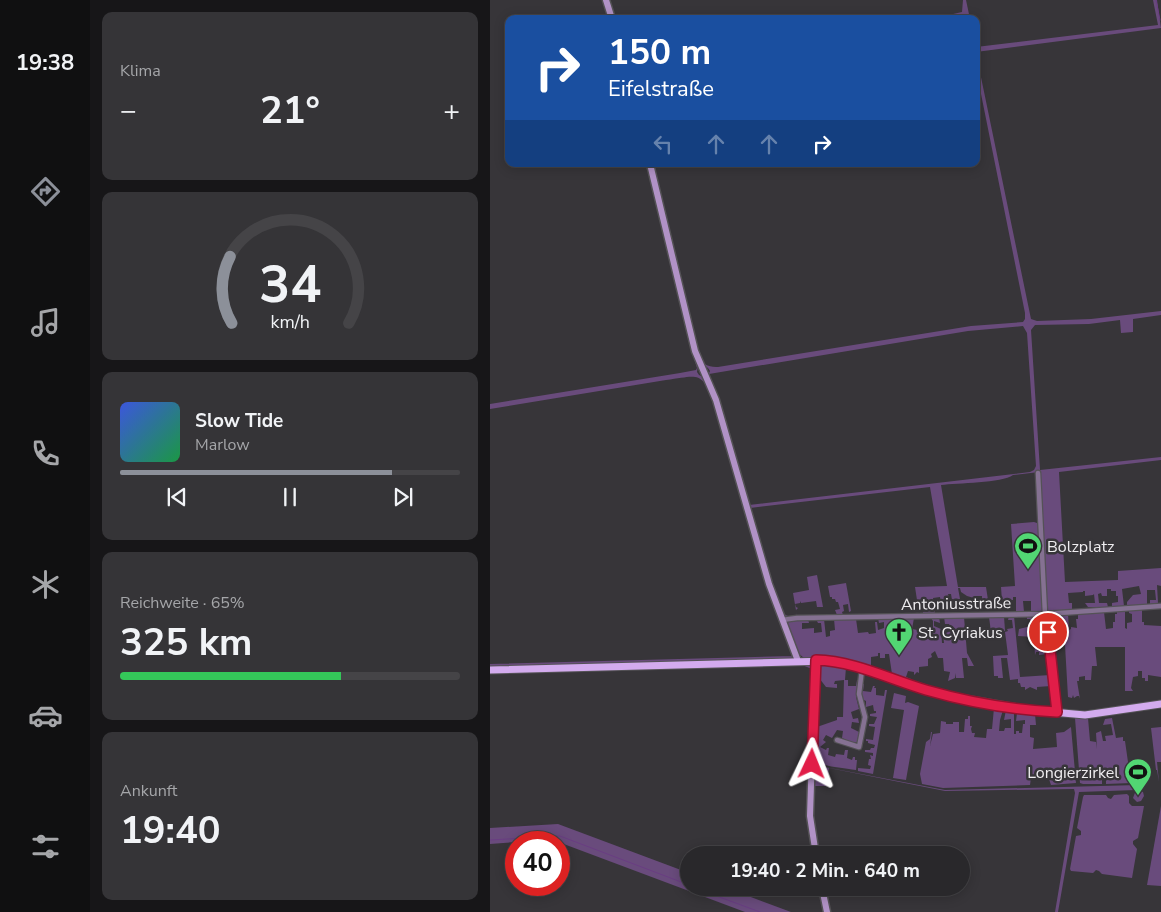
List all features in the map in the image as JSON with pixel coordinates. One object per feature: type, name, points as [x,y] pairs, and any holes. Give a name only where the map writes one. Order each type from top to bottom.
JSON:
[{"type":"main road","points":[[490,670],[816,660],[837,662],[962,699],[1030,710],[1078,715],[1161,704]]},
{"type":"street","points":[[606,0],[611,15]]},
{"type":"street","points":[[651,167],[694,351],[716,400],[768,584],[798,661]]},
{"type":"street","points":[[1038,473],[1045,614],[1057,712]]},
{"type":"street","name":"Antoniusstraße","points":[[782,620],[797,618],[1045,614],[1161,606]]},
{"type":"street","points":[[814,846],[810,805],[816,660]]},
{"type":"street","points":[[837,740],[859,747],[864,717],[859,694],[862,669]]},
{"type":"street","points":[[824,896],[827,912]]},
{"type":"shaded area","points":[[963,0],[966,0],[969,15],[949,15],[962,12]]},
{"type":"shaded area","points":[[1153,0],[1157,0],[1161,28],[980,51],[980,47],[1158,25]]},
{"type":"shaded area","points":[[980,72],[1031,319],[1037,321],[1091,319],[1161,311],[1161,315],[1133,319],[1133,332],[1121,333],[1120,320],[1089,324],[1035,325],[1031,330],[1040,470],[1161,457],[1161,460],[1059,472],[1065,582],[1118,580],[1118,571],[1161,568],[1161,586],[1157,585],[1158,603],[1150,604],[1150,600],[1156,600],[1155,590],[1147,590],[1147,604],[1127,606],[1127,602],[1133,595],[1141,594],[1139,586],[1122,589],[1124,606],[1112,607],[1112,603],[1118,602],[1118,596],[1116,596],[1116,591],[1107,589],[1107,596],[1102,596],[1101,593],[1098,594],[1099,603],[1107,603],[1108,607],[1088,607],[1085,603],[1095,603],[1094,594],[1085,596],[1085,591],[1083,591],[1068,593],[1069,603],[1072,603],[1072,610],[1050,613],[1047,611],[1039,472],[1013,475],[999,480],[941,485],[958,587],[986,587],[988,600],[982,600],[982,596],[974,596],[974,598],[967,596],[958,588],[960,599],[952,600],[951,594],[948,594],[949,598],[946,598],[947,603],[941,603],[940,597],[933,598],[935,614],[923,614],[923,612],[929,611],[928,599],[917,600],[915,587],[947,586],[930,487],[750,508],[771,586],[782,612],[797,617],[785,618],[781,615],[770,584],[708,375],[710,371],[700,362],[694,343],[653,167],[693,337],[700,358],[706,365],[718,367],[971,326],[1023,322],[1025,313],[980,89]],"holes":[[[1023,326],[1027,333],[1036,466],[1030,472],[749,505],[721,407],[709,374],[968,331]]]},
{"type":"shaded area","points":[[649,167],[698,365],[697,372],[709,385],[789,645],[769,596],[714,402],[706,384],[702,380],[685,377],[490,409],[490,404],[696,370]]},
{"type":"shaded area","points":[[1034,522],[1039,526],[1043,611],[1031,612],[1031,601],[1023,601],[1024,612],[1016,612],[1016,597],[1013,597],[1013,600],[1002,601],[1001,587],[1015,586],[1011,524]]},
{"type":"shaded area","points":[[817,575],[823,607],[817,607],[816,601],[801,603],[800,601],[800,603],[795,604],[798,608],[796,610],[793,593],[809,590],[807,577]]},
{"type":"shaded area","points":[[846,583],[851,611],[849,612],[848,604],[843,605],[843,615],[837,615],[835,610],[840,609],[838,602],[830,597],[828,586]]},
{"type":"shaded area","points":[[1142,609],[1142,622],[1144,622],[1144,625],[1161,626],[1161,677],[1148,675],[1148,681],[1145,681],[1145,678],[1142,678],[1142,671],[1138,671],[1138,676],[1133,677],[1131,688],[1133,691],[1125,691],[1125,647],[1095,647],[1097,666],[1092,666],[1091,680],[1085,680],[1085,676],[1079,677],[1079,681],[1077,681],[1080,696],[1074,698],[1073,695],[1072,698],[1068,697],[1065,645],[1052,649],[1050,616],[1059,615],[1060,622],[1054,622],[1054,619],[1051,619],[1052,630],[1063,633],[1062,615],[1068,614],[1069,630],[1071,627],[1077,628],[1076,619],[1078,619],[1078,613],[1104,612],[1106,629],[1113,628],[1117,611],[1125,610],[1125,628],[1127,629],[1127,623],[1132,622],[1132,614],[1129,611]]},
{"type":"shaded area","points":[[1004,616],[1005,631],[991,632],[989,617]]},
{"type":"shaded area","points":[[1009,616],[1014,616],[1020,677],[1050,675],[1051,686],[1037,687],[1037,690],[1030,687],[1025,690],[1025,687],[1021,687],[1020,683],[1018,683],[1018,679],[1010,680],[1007,658],[1001,658],[1003,678],[994,676],[993,656],[1008,655],[1005,632],[1008,631],[1007,629],[1013,628],[1012,620],[1008,620]]},
{"type":"shaded area","points":[[1027,616],[1032,616],[1034,627],[1036,625],[1037,627],[1041,626],[1041,618],[1038,618],[1038,616],[1043,618],[1046,643],[1043,640],[1039,641],[1038,647],[1041,650],[1047,649],[1047,654],[1039,655],[1039,652],[1036,652],[1035,655],[1034,637],[1018,636],[1019,629],[1031,626],[1030,619],[1027,619]]},
{"type":"shaded area","points":[[939,617],[940,623],[934,621],[934,626],[941,629],[942,643],[944,643],[943,634],[951,631],[949,624],[945,624],[944,617],[964,617],[967,653],[974,666],[968,666],[967,658],[962,658],[964,678],[956,678],[955,673],[955,678],[948,681],[950,672],[944,671],[943,658],[938,658],[935,651],[931,654],[932,657],[928,659],[928,666],[919,667],[919,673],[917,672],[914,675],[914,672],[908,671],[906,677],[911,679],[911,681],[892,674],[889,654],[885,654],[885,658],[880,658],[880,653],[878,653],[878,656],[871,657],[871,669],[837,659],[819,658],[819,656],[818,658],[804,658],[798,653],[786,623],[787,621],[808,619],[809,623],[802,623],[802,629],[814,628],[814,633],[822,632],[821,623],[818,623],[816,619],[824,619],[826,637],[830,636],[830,631],[835,630],[834,619],[856,619],[858,633],[868,632],[869,634],[876,633],[875,622],[877,622],[878,630],[884,628],[884,622],[879,623],[878,618],[914,618],[912,629],[923,631],[923,635],[928,636],[931,634],[930,629],[933,628],[931,618]]},
{"type":"shaded area","points":[[793,656],[791,659],[490,668],[490,664]]},
{"type":"shaded area","points":[[810,664],[813,666],[812,846],[808,823],[812,669],[802,665],[490,673]]},
{"type":"shaded area","points":[[819,664],[846,667],[845,680],[848,680],[848,686],[856,686],[857,680],[859,680],[856,697],[859,709],[851,712],[853,719],[858,718],[859,723],[852,722],[851,728],[859,732],[857,742],[853,743],[842,738],[843,731],[837,730],[832,738],[826,735],[823,740],[826,742],[820,747],[826,750],[829,748],[828,755],[835,757],[836,754],[844,755],[845,750],[848,750],[847,758],[852,760],[855,757],[855,760],[857,760],[856,770],[822,764],[814,759],[814,728],[837,720],[837,717],[843,717],[844,680],[835,681],[834,684],[837,684],[837,688],[826,687],[816,674]]},
{"type":"shaded area","points":[[862,684],[864,684],[863,691],[871,692],[873,686],[875,686],[876,695],[884,696],[885,690],[887,690],[873,774],[858,771],[858,768],[870,769],[871,766],[868,765],[869,759],[871,759],[870,755],[873,756],[873,753],[865,752],[865,750],[874,748],[875,745],[868,743],[866,739],[873,740],[875,727],[869,726],[869,724],[874,724],[877,717],[870,716],[870,714],[876,713],[876,711],[874,711],[873,705],[866,707],[866,701],[862,699],[860,694]]},
{"type":"shaded area","points":[[894,693],[906,696],[905,703],[908,702],[919,706],[906,780],[893,778],[904,710],[891,708]]},
{"type":"shaded area","points":[[994,708],[1003,710],[999,731],[1011,728],[1011,719],[1004,720],[1006,710],[1014,713],[1014,734],[1016,734],[1016,731],[1022,733],[1023,724],[1025,724],[1025,720],[1016,721],[1017,713],[1035,714],[1036,725],[1030,725],[1030,737],[1034,738],[1033,749],[1057,747],[1056,733],[1064,732],[1071,727],[1076,783],[1051,785],[1048,776],[1031,778],[1030,785],[943,788],[922,784],[920,774],[926,742],[930,739],[931,732],[930,746],[933,734],[940,733],[941,721],[946,722],[946,724],[959,722],[959,732],[964,732],[965,719],[968,719],[968,716],[970,716],[970,726],[972,726],[972,733],[975,733],[974,737],[986,738],[987,729],[992,729]]},
{"type":"shaded area","points":[[1075,718],[1088,718],[1090,741],[1096,742],[1097,749],[1096,733],[1101,731],[1103,741],[1106,741],[1105,736],[1113,735],[1111,724],[1103,725],[1105,719],[1112,718],[1116,738],[1123,737],[1123,741],[1125,741],[1131,783],[1106,784],[1106,780],[1102,780],[1102,784],[1080,783]]},
{"type":"shaded area","points":[[1161,727],[1161,762],[1157,762],[1159,782],[1151,728]]},
{"type":"shaded area","points":[[814,765],[945,790],[1138,785],[1138,790],[1143,792],[1144,796],[1141,801],[1137,802],[1133,798],[1136,790],[1079,792],[1058,912],[1055,912],[1075,793],[1074,789],[945,791],[829,768],[827,786],[814,786],[813,811],[818,846],[816,846],[812,825]]},
{"type":"shaded area","points":[[1127,794],[1129,796],[1129,803],[1132,806],[1144,806],[1138,838],[1133,841],[1137,849],[1132,878],[1102,874],[1096,870],[1093,873],[1071,871],[1076,836],[1081,835],[1081,831],[1077,828],[1084,795],[1106,795],[1111,799],[1114,795]]},
{"type":"shaded area","points":[[1161,806],[1161,886],[1147,885]]},
{"type":"shaded area","points":[[558,824],[680,870],[680,888],[570,846],[570,831],[505,831],[505,843],[490,844],[490,828]]},
{"type":"shaded area","points":[[702,896],[748,896],[791,912],[745,912]]},
{"type":"waterway","points":[[1156,0],[1160,20]]},
{"type":"waterway","points":[[490,840],[560,836],[680,882]]},
{"type":"waterway","points":[[717,896],[760,912]]},
{"type":"place","name":"Bolzplatz","points":[[1028,570]]},
{"type":"place","name":"St. Cyriakus","points":[[899,656]]},
{"type":"place","name":"Longierzirkel","points":[[1138,796]]},
{"type":"route","points":[[812,764],[816,660],[843,663],[949,696],[1030,710],[1057,712],[1048,632]]}]
